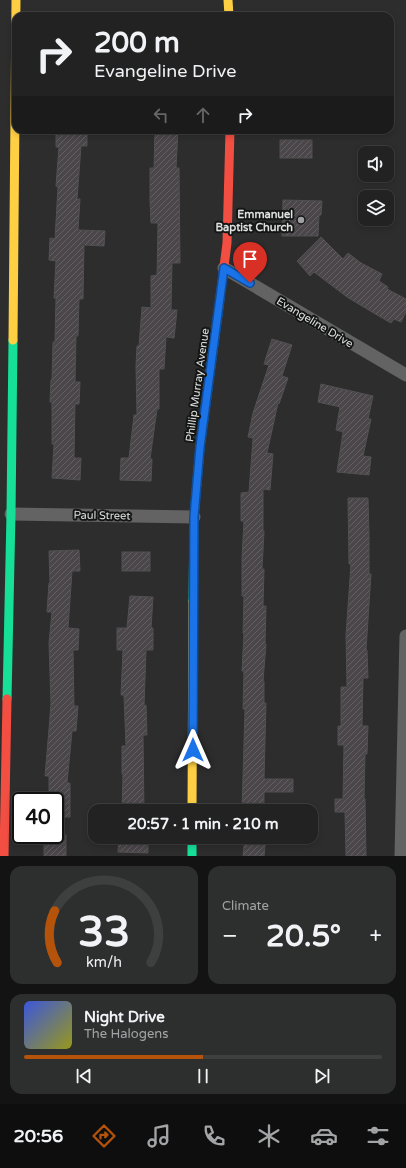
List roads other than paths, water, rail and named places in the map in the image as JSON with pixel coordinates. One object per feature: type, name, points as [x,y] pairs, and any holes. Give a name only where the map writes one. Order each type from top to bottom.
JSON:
[{"type":"street","points":[[16,0],[16,12]]},
{"type":"street","points":[[228,0],[229,12]]},
{"type":"street","points":[[4,856],[11,514],[15,134]]},
{"type":"street","name":"Phillip Murray Avenue","points":[[192,804],[194,517],[200,447],[227,243],[230,134]]},
{"type":"street","name":"Evangeline Drive","points":[[224,268],[406,375]]},
{"type":"street","name":"Paul Street","points":[[11,514],[194,517]]},
{"type":"street","points":[[401,856],[406,636]]},
{"type":"street","points":[[192,844],[192,856]]},
{"type":"place","name":"Emmanuel Baptist Church","points":[[301,220]]}]
